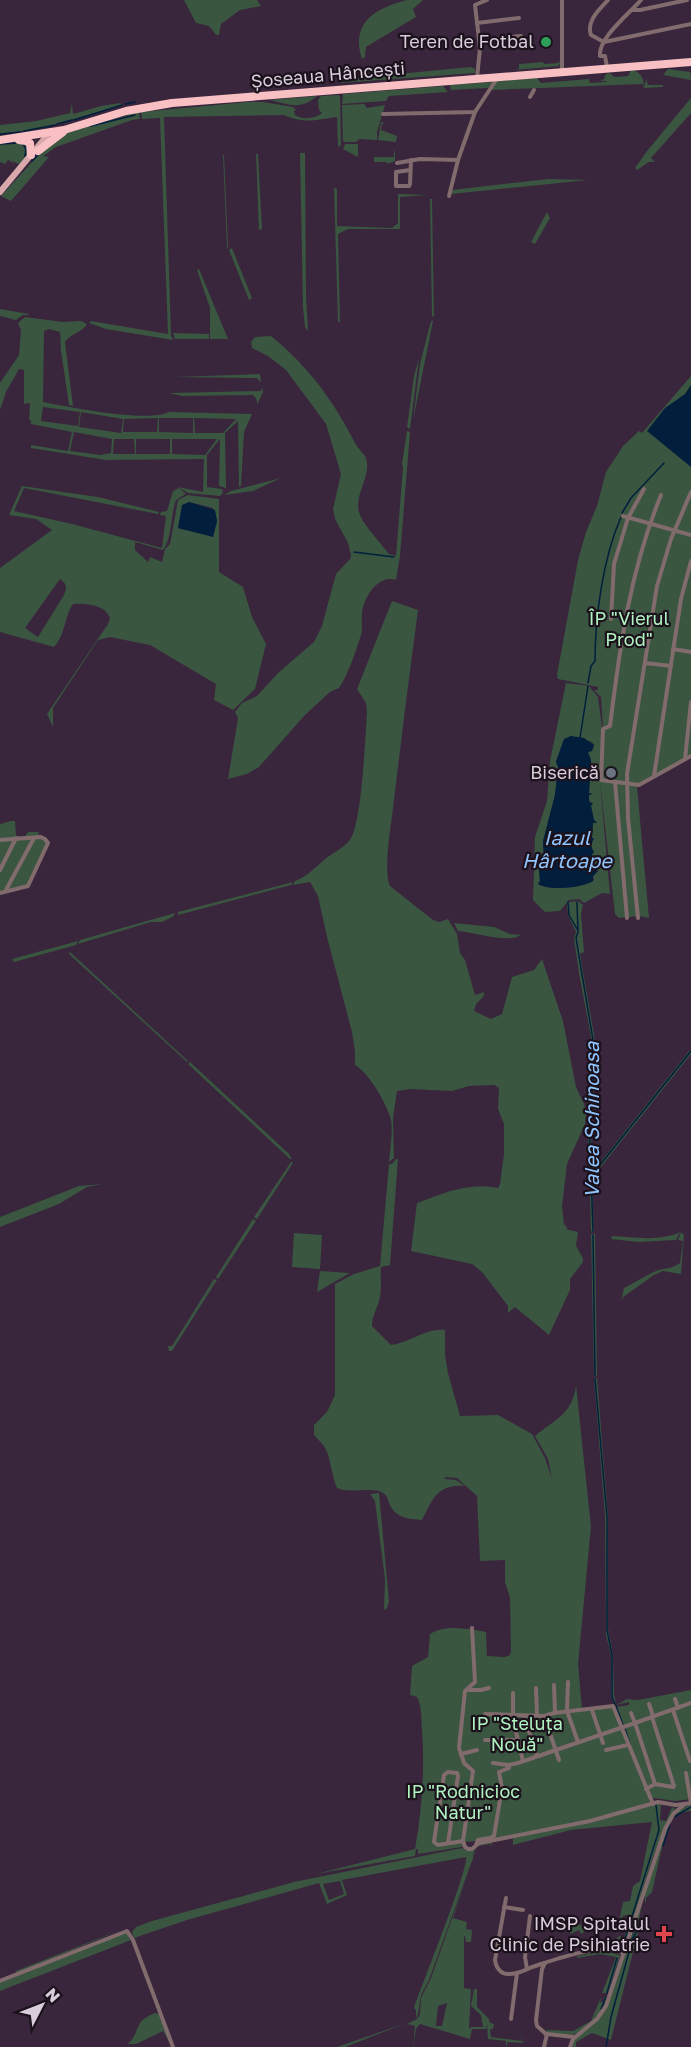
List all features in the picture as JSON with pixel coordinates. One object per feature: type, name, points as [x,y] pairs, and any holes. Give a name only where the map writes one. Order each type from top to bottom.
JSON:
[{"type":"highway","name":"Șoseaua Hâncești","points":[[78,123],[139,107],[172,103],[689,60]]},
{"type":"highway","points":[[1,139],[78,123]]},
{"type":"highway","points":[[1,139],[26,141],[34,153],[78,123]]},
{"type":"main road","points":[[0,192],[34,153],[48,131]]},
{"type":"street","points":[[477,78],[480,40],[475,5],[487,0]]},
{"type":"street","points":[[562,0],[562,71]]},
{"type":"street","points":[[608,0],[593,16],[589,29],[591,35],[604,42],[691,24]]},
{"type":"street","points":[[607,67],[605,56],[600,57],[600,50],[604,42],[640,0]]},
{"type":"street","points":[[633,10],[687,0]]},
{"type":"street","points":[[477,22],[519,18]]},
{"type":"street","points":[[480,40],[521,36]]},
{"type":"street","points":[[449,196],[458,160],[475,112],[499,76]]},
{"type":"street","points":[[530,97],[534,90]]},
{"type":"street","points":[[383,114],[475,112]]},
{"type":"street","points":[[397,163],[411,160],[458,160]]},
{"type":"street","points":[[410,170],[396,172],[396,186],[409,186],[411,160]]},
{"type":"street","points":[[611,619],[613,570],[628,518],[644,489]]},
{"type":"street","points":[[638,918],[627,784],[657,586],[674,531],[691,492]]},
{"type":"street","points":[[661,495],[649,523],[629,592],[610,726],[603,729],[601,780],[639,785],[691,756]]},
{"type":"street","points":[[622,516],[691,535]]},
{"type":"street","points":[[654,777],[683,589],[691,561]]},
{"type":"street","points":[[673,649],[691,652]]},
{"type":"street","points":[[645,663],[671,666]]},
{"type":"street","points":[[684,759],[691,702]]},
{"type":"street","points":[[615,782],[627,918]]},
{"type":"street","points":[[6,890],[34,837]]},
{"type":"street","points":[[0,840],[44,837],[48,843],[29,884],[24,888],[0,893]]},
{"type":"street","points":[[0,870],[16,838]]},
{"type":"street","points":[[472,1628],[475,1680],[465,1692],[459,1748],[466,1766],[473,1771],[463,1841],[468,1850],[478,1844],[590,1821],[652,1803],[684,1805],[691,1803],[686,1773]]},
{"type":"street","points":[[568,1683],[567,1711],[578,1742]]},
{"type":"street","points":[[554,1685],[555,1713]]},
{"type":"street","points":[[467,1690],[489,1688]]},
{"type":"street","points":[[536,1688],[537,1716]]},
{"type":"street","points":[[513,1693],[515,1728],[523,1761]]},
{"type":"street","points":[[675,1699],[678,1708]]},
{"type":"street","points":[[493,1763],[508,1765],[523,1761],[691,1703]]},
{"type":"street","points":[[646,1789],[655,1784],[674,1786],[649,1704]]},
{"type":"street","points":[[484,1714],[544,1716],[613,1706],[652,1803]]},
{"type":"street","points":[[592,1710],[603,1743]]},
{"type":"street","points":[[673,1710],[690,1761]]},
{"type":"street","points":[[632,1713],[655,1784]]},
{"type":"street","points":[[524,1716],[537,1756]]},
{"type":"street","points":[[544,1716],[560,1760]]},
{"type":"street","points":[[484,1740],[518,1740]]},
{"type":"street","points":[[606,1750],[628,1745]]},
{"type":"street","points":[[461,1754],[477,1750]]},
{"type":"street","points":[[478,1844],[478,1840],[494,1836],[502,1788],[499,1772],[509,1768],[508,1765]]},
{"type":"street","points":[[448,1844],[458,1776],[452,1771],[444,1775],[434,1842],[436,1845],[448,1844],[463,1841]]},
{"type":"street","points":[[570,2047],[574,2038],[602,2013],[665,1829],[674,1813],[684,1805]]},
{"type":"street","points":[[506,1898],[496,1966],[498,1970],[506,1974],[597,1951],[612,1950],[624,1953]]},
{"type":"street","points":[[504,1907],[523,1910]]},
{"type":"street","points":[[527,1969],[525,1957],[530,1916]]},
{"type":"street","points":[[0,1981],[125,1930],[129,1933],[173,2047]]},
{"type":"street","points":[[545,1963],[542,1969],[537,2026],[546,2034],[574,2038]]},
{"type":"street","points":[[511,2019],[517,1973]]},
{"type":"street","points":[[544,2047],[546,2034]]},
{"type":"green space","points":[[184,0],[257,0],[261,6],[240,10],[221,24],[219,35],[216,35],[209,26],[196,23]]},
{"type":"green space","points":[[407,0],[423,0],[413,9],[416,17],[366,47],[365,57],[362,59],[359,46],[360,35],[368,19],[385,7]]},
{"type":"green space","points":[[558,61],[559,66],[514,70],[519,69],[519,64],[558,63]]},
{"type":"green space","points":[[471,67],[475,69],[475,73],[339,83],[356,78]]},
{"type":"green space","points":[[668,69],[690,72],[691,80],[663,75]]},
{"type":"green space","points":[[631,70],[641,76],[644,87],[646,79],[648,85],[663,85],[663,87],[644,88],[643,84],[491,90],[497,81],[537,78],[541,83],[589,79],[590,83],[606,82],[601,80],[606,74],[610,73],[614,77],[628,76]]},
{"type":"green space","points":[[493,82],[488,88],[451,90],[450,85]]},
{"type":"green space","points":[[443,86],[448,92],[389,96],[386,101],[342,104],[343,94]]},
{"type":"green space","points":[[317,96],[300,105],[269,100]]},
{"type":"green space","points":[[321,96],[340,96],[341,145],[338,147],[337,117],[298,120],[284,115],[164,117],[173,340],[106,329],[89,323],[91,321],[168,334],[160,118],[142,119],[141,112],[263,102],[293,107],[296,110],[295,115],[309,118],[322,113],[319,110],[318,100]]},
{"type":"green space","points":[[691,98],[691,113],[651,158],[655,162],[649,162],[637,170],[635,168],[647,151]]},
{"type":"green space","points":[[72,103],[73,114],[101,106],[120,103],[122,105],[43,128],[0,134],[0,125],[36,121],[70,113]]},
{"type":"green space","points":[[364,104],[367,108],[385,105],[377,140],[343,141],[342,105]]},
{"type":"green space","points":[[139,112],[140,119],[56,147],[43,156],[49,157],[11,201],[1,196],[43,150],[66,133]]},
{"type":"green space","points":[[381,122],[385,123],[382,124],[381,130],[397,136],[396,142],[378,140]]},
{"type":"green space","points":[[26,143],[29,152],[21,163],[18,164],[11,160],[15,164],[8,160],[5,164],[0,162],[0,144]]},
{"type":"green space","points":[[345,144],[358,144],[358,157],[343,149]]},
{"type":"green space","points":[[377,150],[395,151],[395,161],[387,164],[387,162],[374,162],[374,157],[394,157],[394,151]]},
{"type":"green space","points":[[300,153],[305,153],[308,331],[305,327],[303,307]]},
{"type":"green space","points":[[256,154],[258,154],[262,229],[259,230]]},
{"type":"green space","points":[[223,155],[228,248],[227,249]]},
{"type":"green space","points":[[548,179],[588,180],[451,194],[452,190]]},
{"type":"green space","points":[[334,188],[337,189],[337,226],[392,228],[398,223],[398,194],[428,195],[400,197],[400,229],[348,229],[338,234],[340,322],[338,322]]},
{"type":"green space","points":[[430,199],[432,199],[434,316],[432,317]]},
{"type":"green space","points":[[547,212],[550,218],[535,244],[531,242]]},
{"type":"green space","points":[[232,248],[252,298],[249,300],[229,250]]},
{"type":"green space","points":[[199,269],[228,339],[210,339],[210,308],[197,270]]},
{"type":"green space","points":[[0,309],[29,315],[23,315],[16,320],[0,316]]},
{"type":"green space","points":[[25,317],[63,322],[81,321],[87,324],[65,342],[73,406],[69,405],[60,332],[49,329],[44,331],[43,402],[143,416],[169,412],[252,414],[244,432],[241,486],[239,487],[238,421],[225,433],[226,488],[219,486],[220,439],[207,455],[207,487],[222,489],[223,493],[220,496],[188,493],[178,487],[203,492],[204,459],[106,460],[31,448],[31,445],[68,451],[72,432],[31,424],[29,420],[30,403],[24,404],[24,370],[19,369],[6,392],[0,410],[0,383],[19,355],[21,330],[18,323]],"holes":[[[43,407],[80,412],[78,426],[41,421]],[[81,412],[123,419],[121,433],[79,427]],[[158,418],[157,432],[123,432],[124,419]],[[159,418],[193,418],[193,433],[159,432]],[[194,418],[236,419],[223,433],[195,433]],[[74,432],[112,439],[111,453],[100,455],[70,451]],[[114,439],[134,439],[135,454],[113,454]],[[136,439],[170,439],[170,454],[136,454]],[[172,439],[217,439],[205,455],[172,454]]]},
{"type":"green space","points":[[431,321],[433,321],[413,420],[420,364]]},
{"type":"green space","points":[[173,333],[209,334],[209,339],[175,339]]},
{"type":"green space","points":[[271,336],[319,385],[365,456],[367,472],[359,499],[359,512],[389,554],[396,556],[402,464],[407,431],[410,432],[400,556],[396,580],[383,581],[368,596],[363,610],[361,635],[349,670],[339,688],[330,692],[305,715],[259,767],[247,774],[228,779],[238,718],[235,712],[242,703],[257,696],[278,673],[314,642],[322,626],[336,574],[351,555],[333,509],[341,474],[326,424],[286,370],[268,356],[252,348],[251,342],[255,337]]},
{"type":"green space","points":[[419,358],[410,429],[407,427],[414,376]]},
{"type":"green space","points":[[260,374],[261,383],[257,378],[174,377]]},
{"type":"green space","name":"ÎP \"Vierul Prod\"","points":[[691,376],[691,757],[637,787],[649,918],[639,916],[619,918],[615,914],[600,782],[610,894],[602,893],[584,903],[579,899],[569,900],[560,911],[545,912],[533,900],[535,837],[547,801],[550,761],[566,683],[589,686],[598,697],[603,728],[601,697],[594,690],[598,690],[598,687],[558,679],[557,675],[578,560],[606,472],[623,446],[639,431],[642,433]],"holes":[[[570,736],[592,742],[594,745],[588,752],[591,761],[589,793],[592,795],[589,795],[589,798],[594,820],[597,823],[593,823],[591,849],[598,871],[593,876],[594,880],[575,887],[543,886],[538,884],[539,869],[544,858],[543,842],[555,795],[558,767],[556,761],[563,742]]]},
{"type":"green space","points":[[262,387],[263,392],[257,405],[257,400],[253,395],[182,396],[169,393],[261,391]]},
{"type":"green space","points":[[281,478],[253,491],[224,495],[231,491]]},
{"type":"green space","points":[[22,486],[98,497],[159,512],[158,514],[24,488],[14,511],[162,548],[166,516],[160,515],[161,512],[167,511],[173,491],[179,488],[186,494],[176,500],[168,539],[163,550],[135,542],[135,550],[148,562],[150,557],[162,562],[165,549],[170,544],[178,500],[188,495],[219,499],[219,572],[243,587],[252,617],[266,644],[255,689],[233,710],[214,700],[216,684],[150,645],[110,637],[98,640],[53,708],[53,727],[47,714],[110,618],[100,608],[73,604],[61,637],[54,647],[0,632],[0,568],[52,530],[36,519],[9,515]],"holes":[[[189,502],[213,508],[217,521],[213,536],[198,531],[179,529]],[[60,579],[64,582],[66,590],[38,637],[25,628]]]},
{"type":"green space","points":[[392,601],[418,610],[388,848],[387,870],[390,886],[433,920],[439,922],[448,919],[457,934],[460,953],[465,960],[475,995],[484,992],[484,996],[476,1004],[474,1011],[491,1019],[502,1014],[512,977],[534,970],[542,959],[563,1021],[576,1087],[586,1113],[585,1124],[567,1164],[562,1206],[564,1224],[568,1229],[565,1229],[578,1232],[576,1246],[583,1262],[570,1279],[570,1290],[549,1335],[515,1307],[508,1313],[508,1306],[482,1272],[472,1264],[411,1251],[417,1203],[467,1187],[498,1188],[504,1154],[504,1124],[498,1109],[499,1088],[494,1085],[469,1086],[452,1091],[410,1089],[397,1091],[393,1118],[394,1158],[389,1162],[391,1120],[377,1090],[355,1065],[352,1032],[318,896],[310,882],[293,885],[295,881],[307,875],[327,857],[345,846],[354,830],[362,780],[367,713],[366,703],[357,689]]},
{"type":"green space","points":[[15,821],[16,836],[25,836],[28,832],[39,832],[38,836],[48,840],[30,884],[0,894],[0,824]]},
{"type":"green space","points":[[293,882],[291,885],[178,915],[178,912]]},
{"type":"green space","points":[[578,901],[583,905],[581,914],[584,952],[580,954],[598,1058],[591,1117],[592,1171],[597,1166],[598,1169],[592,1176],[594,1232],[591,1231],[588,1126],[595,1058],[579,973],[574,939],[576,932],[568,915],[567,905],[569,902]]},
{"type":"green space","points":[[175,913],[174,916],[162,922],[151,922],[78,944],[80,940]]},
{"type":"green space","points":[[454,923],[494,927],[510,934],[521,935],[500,938],[458,931]]},
{"type":"green space","points":[[78,941],[76,945],[14,962],[12,959]]},
{"type":"green space","points":[[70,952],[188,1061],[69,954]]},
{"type":"green space","points":[[690,1050],[691,1054],[600,1168],[599,1164]]},
{"type":"green space","points":[[190,1062],[289,1154],[292,1159],[188,1064]]},
{"type":"green space","points":[[398,1159],[390,1265],[381,1267],[381,1293],[372,1326],[391,1345],[431,1331],[445,1330],[448,1373],[460,1416],[498,1415],[532,1434],[545,1458],[552,1479],[548,1459],[535,1436],[567,1410],[576,1385],[591,1527],[578,1664],[582,1709],[618,1707],[629,1705],[629,1702],[616,1705],[627,1699],[638,1700],[691,1690],[691,1799],[675,1801],[654,1798],[649,1800],[649,1804],[582,1821],[573,1823],[571,1820],[572,1823],[494,1840],[463,1842],[462,1847],[418,1854],[418,1849],[416,1849],[415,1856],[316,1874],[415,1849],[421,1804],[423,1759],[420,1705],[417,1697],[410,1695],[412,1666],[428,1657],[430,1634],[450,1628],[486,1632],[487,1656],[505,1657],[510,1655],[511,1651],[510,1598],[505,1582],[505,1560],[480,1561],[477,1496],[457,1478],[445,1477],[445,1479],[456,1480],[465,1486],[442,1490],[433,1499],[422,1520],[403,1517],[396,1513],[386,1496],[379,1491],[337,1488],[326,1450],[314,1435],[314,1425],[327,1412],[335,1395],[335,1284],[354,1274],[380,1266],[389,1164]]},
{"type":"green space","points":[[293,1162],[291,1166],[257,1219],[254,1217]]},
{"type":"green space","points":[[102,1184],[87,1187],[59,1204],[0,1227],[0,1217],[79,1186]]},
{"type":"green space","points":[[253,1219],[256,1221],[218,1279],[216,1277]]},
{"type":"green space","points":[[680,1232],[676,1240],[638,1242],[611,1239],[612,1236],[655,1238]]},
{"type":"green space","points":[[681,1232],[684,1235],[681,1274],[663,1271],[654,1275],[623,1297],[621,1302],[624,1288],[656,1271],[680,1263],[683,1241],[678,1240]]},
{"type":"green space","points":[[294,1233],[322,1235],[320,1269],[292,1267]]},
{"type":"green space","points":[[591,1234],[595,1234],[597,1376],[594,1377]]},
{"type":"green space","points":[[320,1271],[350,1273],[317,1292]]},
{"type":"green space","points":[[214,1279],[217,1280],[172,1351],[169,1351],[168,1346],[172,1346]]},
{"type":"green space","points":[[597,1378],[608,1517],[608,1629],[613,1654],[616,1703],[614,1704],[611,1696],[611,1655],[606,1635],[605,1516],[594,1379]]},
{"type":"green space","points":[[379,1493],[389,1601],[384,1610],[385,1579],[375,1501],[370,1494]]},
{"type":"green space","points":[[658,1804],[666,1806],[661,1805],[660,1820],[666,1821],[672,1807],[675,1808],[660,1840],[624,1949],[621,1951],[616,1948],[616,1939],[619,1936],[624,1938],[631,1917],[623,1916],[616,1936],[623,1902],[630,1901],[633,1886],[640,1881],[652,1822],[571,1830],[513,1845],[513,1838]]},
{"type":"green space","points":[[691,1804],[691,1811],[677,1814],[670,1824],[652,1892],[646,1898],[646,1903],[645,1894],[668,1823],[678,1812],[684,1807]]},
{"type":"green space","points":[[462,1848],[467,1851],[474,1850],[429,1980],[421,1995],[416,2018],[414,2008],[453,1904],[466,1857],[342,1880],[347,1895],[327,1904],[319,1883],[187,1920],[134,1938],[132,1932],[136,1927],[152,1921],[294,1882]],"holes":[[[340,1881],[344,1894],[329,1900],[323,1884]]]},
{"type":"green space","points":[[467,1876],[453,1918],[467,1922],[466,1929],[472,1930],[471,1942],[466,1942],[464,1936],[464,1988],[471,1989],[469,2029],[483,2027],[481,2015],[471,2006],[474,1989],[477,1989],[477,2007],[489,2019],[489,2022],[494,2024],[493,2029],[490,2029],[491,2037],[522,2041],[521,2032],[523,2043],[508,2042],[506,2047],[506,2041],[488,2039],[487,2025],[486,2029],[472,2029],[470,2039],[420,2024],[416,2029],[413,2047],[415,2026],[407,2024],[417,2019],[420,2014],[421,1998],[431,1978]],"holes":[[[447,2003],[442,2026],[436,2026],[438,2006]]]},
{"type":"green space","points":[[643,1899],[636,1949],[629,1948],[631,1937],[637,1927]]},
{"type":"green space","points":[[577,1923],[593,1930],[588,1929],[581,1934],[579,1930],[570,1934],[571,1925]]},
{"type":"green space","points":[[130,1926],[17,1973],[16,1972],[16,1971]]},
{"type":"green space","points":[[125,1932],[131,1940],[0,1991],[0,1983]]},
{"type":"green space","points":[[605,1951],[620,1955],[608,1993],[602,1993],[616,1957],[600,1954],[577,1958],[577,1956]]},
{"type":"green space","points":[[626,1951],[636,1951],[633,1952],[611,2040],[592,2033],[576,2042],[576,2047],[571,2047],[573,2040],[600,2017]]},
{"type":"green space","points":[[602,1995],[600,2002],[603,2002],[605,1996],[607,1997],[601,2009],[594,2021],[583,2030],[568,2035],[546,2032],[547,2030],[573,2031],[591,2021]]},
{"type":"green space","points":[[155,2013],[159,2014],[172,2047],[163,2031],[136,2044],[128,2044],[140,2023]]},
{"type":"green space","points":[[409,2022],[345,2047],[337,2047]]},
{"type":"water","points":[[691,385],[691,467],[647,431],[665,408],[685,394]]},
{"type":"water","points":[[189,502],[215,510],[217,521],[213,537],[178,528],[182,505]]},
{"type":"water","name":"Iazul Hârtoape","points":[[571,736],[584,738],[594,745],[592,751],[588,752],[591,760],[589,793],[593,794],[589,795],[589,802],[593,803],[591,806],[594,820],[597,823],[593,823],[592,838],[594,838],[591,845],[594,853],[592,861],[595,862],[593,866],[598,871],[593,876],[593,881],[582,885],[566,888],[543,886],[538,884],[539,870],[544,858],[543,841],[555,795],[558,767],[556,762],[564,739]]},
{"type":"waterway","points":[[125,104],[135,102]]},
{"type":"waterway","points":[[74,120],[122,105]]},
{"type":"waterway","points":[[91,126],[135,115]]},
{"type":"waterway","points":[[57,124],[72,120]]},
{"type":"waterway","points":[[24,131],[55,125]]},
{"type":"waterway","points":[[0,134],[22,132]]},
{"type":"waterway","points":[[0,144],[18,143]]},
{"type":"waterway","points":[[23,144],[26,149],[25,156]]},
{"type":"waterway","points":[[32,161],[40,153]]},
{"type":"waterway","name":"Valea Schinoasa","points":[[622,513],[631,498],[664,463]]},
{"type":"waterway","name":"Valea Schinoasa","points":[[588,683],[591,666],[595,661],[598,607],[605,569],[621,517]]},
{"type":"waterway","points":[[354,552],[394,557]]},
{"type":"waterway","name":"Valea Schinoasa","points":[[580,738],[588,686]]},
{"type":"waterway","points":[[568,902],[569,915],[577,929]]},
{"type":"waterway","name":"Valea Schinoasa","points":[[577,902],[578,932],[576,938],[596,1058],[589,1116],[593,1231]]},
{"type":"waterway","points":[[600,1165],[691,1051]]},
{"type":"waterway","points":[[592,1174],[598,1168]]},
{"type":"waterway","name":"Valea Schinoasa","points":[[593,1235],[595,1376]]},
{"type":"waterway","name":"Valea Schinoasa","points":[[595,1379],[607,1517],[607,1630],[612,1655],[612,1697],[615,1704]]},
{"type":"waterway","name":"Valea Schinoasa","points":[[616,1706],[623,1725]]},
{"type":"waterway","name":"Valea Schinoasa","points":[[625,1729],[630,1744]]},
{"type":"waterway","name":"Valea Schinoasa","points":[[626,1940],[659,1830],[656,1805]]},
{"type":"waterway","points":[[674,1817],[691,1807]]},
{"type":"waterway","points":[[663,1846],[670,1824]]},
{"type":"waterway","points":[[631,1941],[638,1929]]},
{"type":"waterway","points":[[620,1950],[624,1940]]},
{"type":"waterway","name":"Valea Schinoasa","points":[[630,1947],[631,1941]]},
{"type":"waterway","name":"Valea Schinoasa","points":[[606,2047],[611,2017],[629,1952]]},
{"type":"waterway","points":[[607,1993],[617,1958]]},
{"type":"waterway","points":[[601,2009],[606,1997]]},
{"type":"place","name":"Teren de Fotbal","points":[[546,42]]},
{"type":"place","name":"Biserică","points":[[611,773]]},
{"type":"place","name":"IMSP Spitalul Clinic de Psihiatrie","points":[[664,1934]]},
{"type":"park label","name":"IP \"Steluța Nouă\"","points":[[517,1734]]},
{"type":"park label","name":"IP \"Rodnicioc Natur\"","points":[[463,1802]]}]
